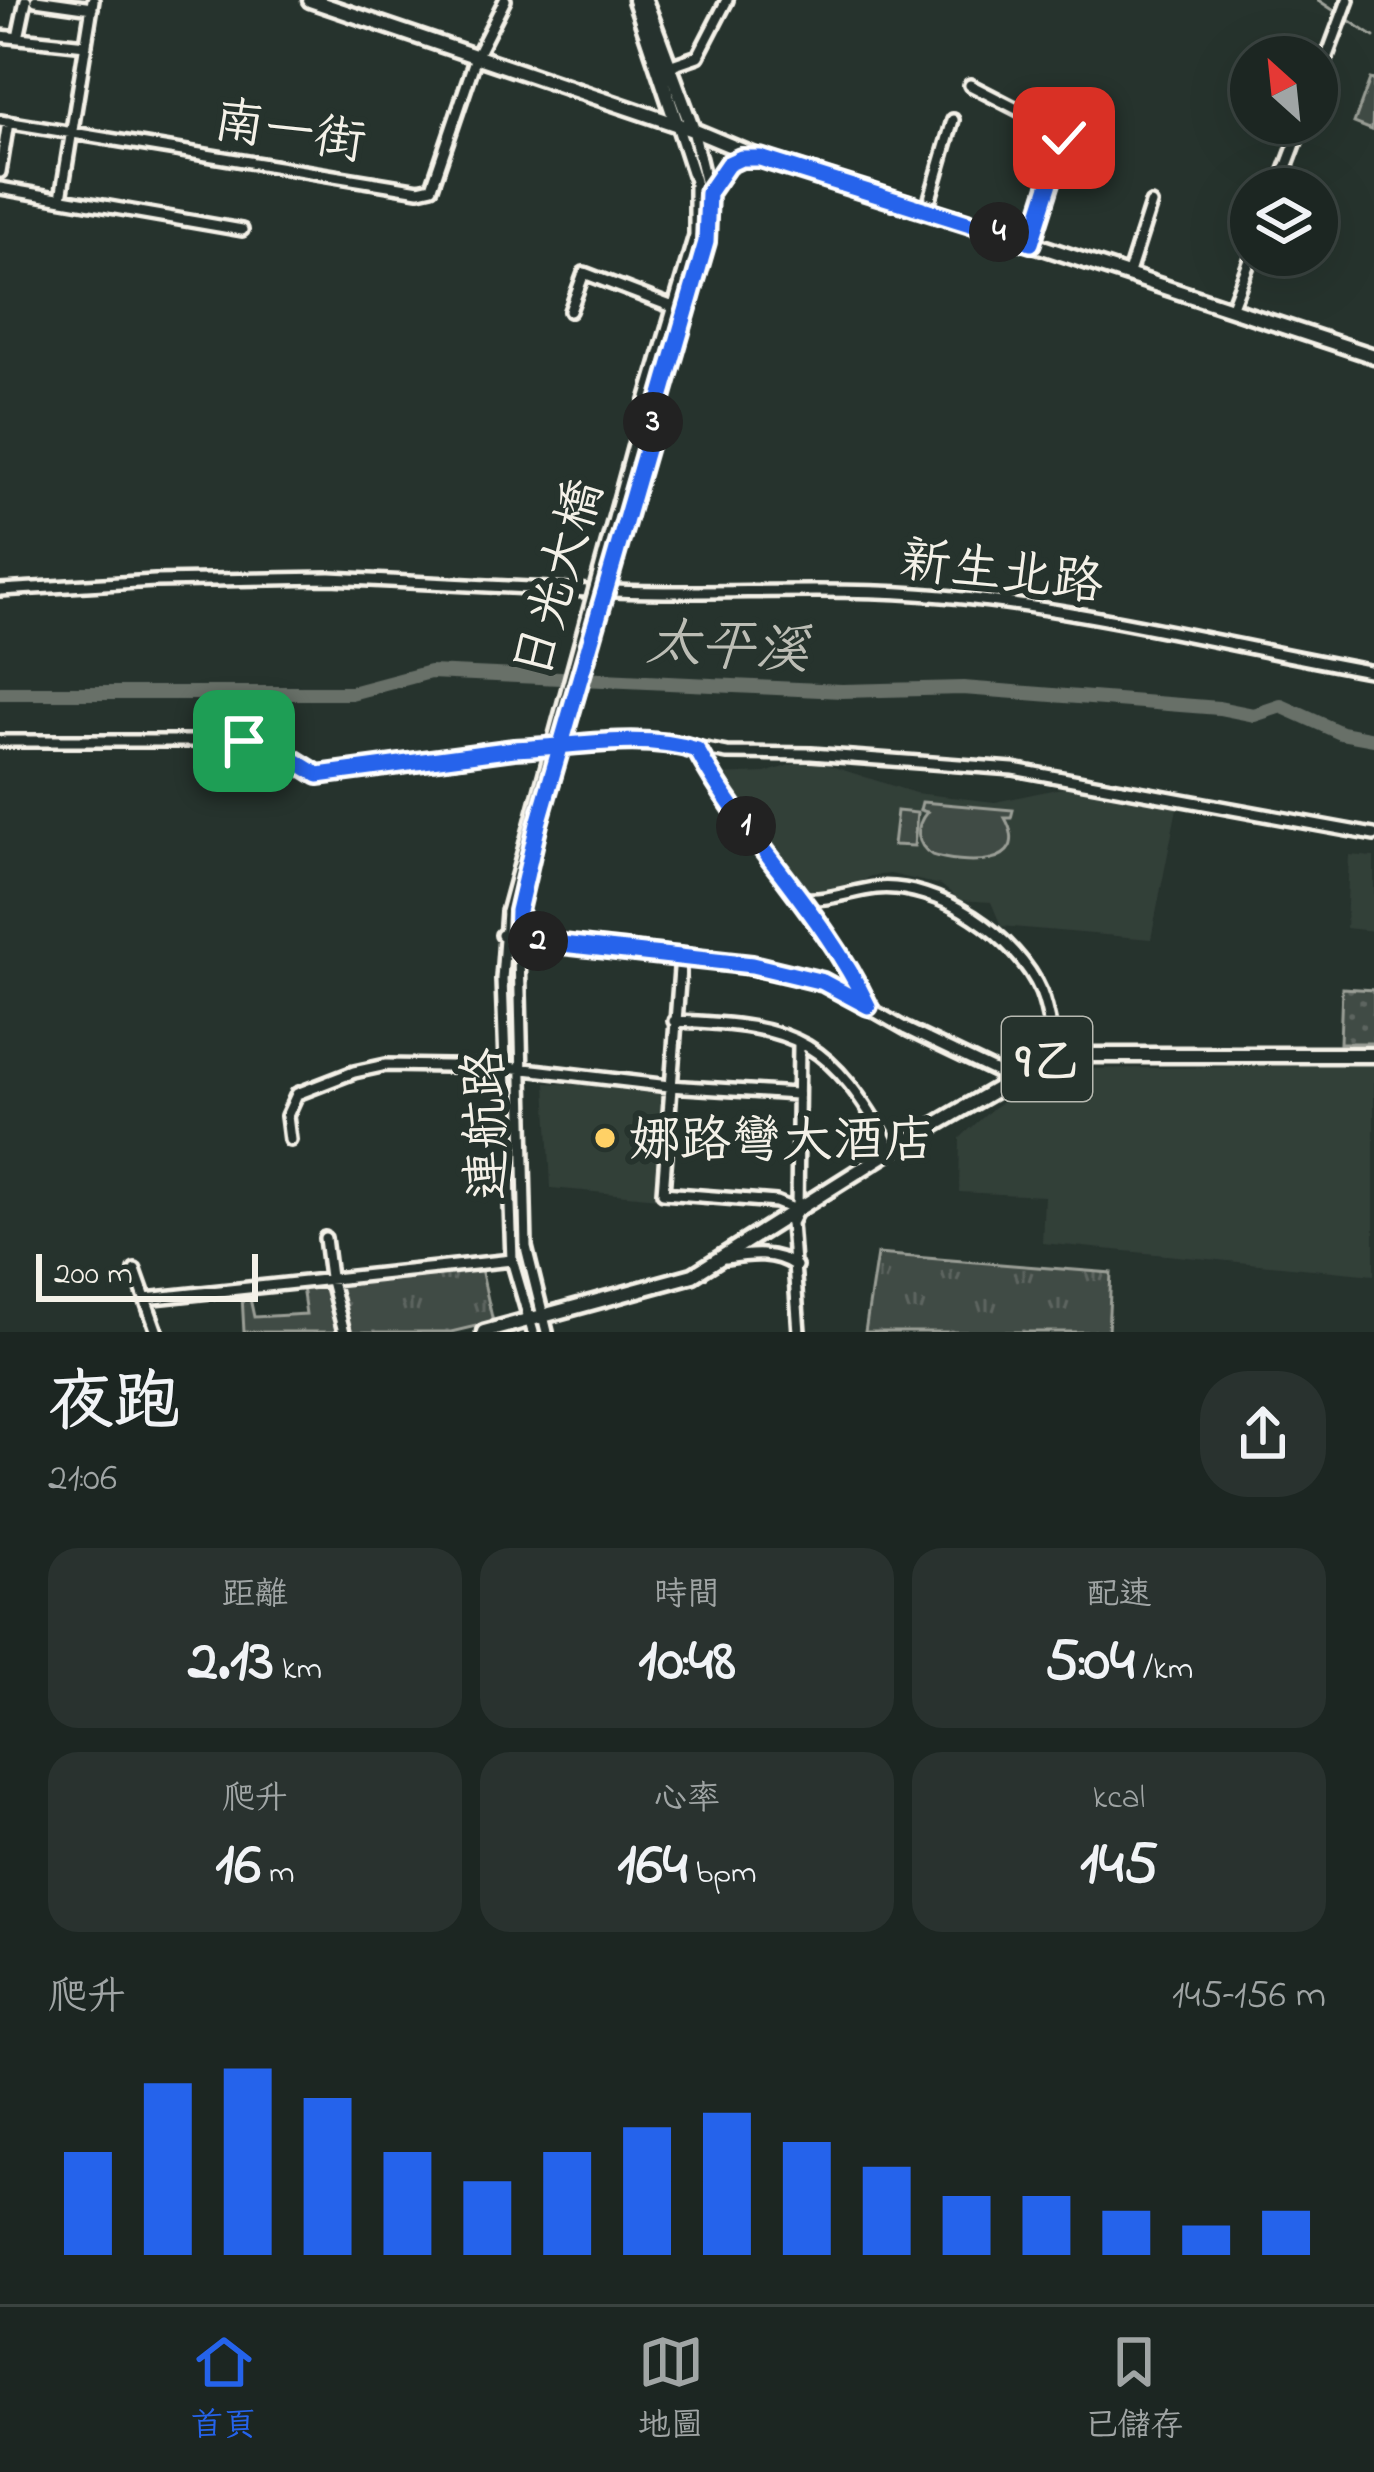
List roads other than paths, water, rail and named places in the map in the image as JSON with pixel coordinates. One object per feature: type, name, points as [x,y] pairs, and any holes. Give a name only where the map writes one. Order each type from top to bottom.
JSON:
[{"type":"main road","points":[[310,0],[349,7],[760,158],[927,208],[1374,356]]},
{"type":"main road","points":[[635,0],[677,125]]},
{"type":"main road","points":[[645,0],[693,130]]},
{"type":"main road","name":"9乙","points":[[484,1332],[534,1323],[693,1275],[1055,1055],[1374,1055]]},
{"type":"street","points":[[18,38],[26,0]]},
{"type":"street","points":[[37,0],[92,4],[61,198]]},
{"type":"street","points":[[476,57],[506,0]]},
{"type":"street","points":[[669,66],[698,56],[727,0]]},
{"type":"street","points":[[1335,36],[1348,0]]},
{"type":"street","points":[[0,36],[86,45]]},
{"type":"street","name":"南一街","points":[[4,121],[419,190],[432,187],[476,57]]},
{"type":"street","points":[[970,85],[1064,138],[1031,243]]},
{"type":"street","points":[[927,208],[953,120]]},
{"type":"street","points":[[0,172],[4,121]]},
{"type":"street","points":[[571,310],[584,273],[673,307],[695,235],[695,182],[677,125]]},
{"type":"street","points":[[691,247],[704,253],[708,193],[693,130]]},
{"type":"street","points":[[708,193],[728,164],[760,158]]},
{"type":"street","points":[[360,180],[364,165]]},
{"type":"street","points":[[0,188],[242,230]]},
{"type":"street","points":[[1128,276],[1151,204]]},
{"type":"street","name":"日光大橋","points":[[512,911],[704,253]]},
{"type":"street","points":[[1231,309],[1244,276]]},
{"type":"street","name":"日光大橋","points":[[512,911],[673,307]]},
{"type":"street","points":[[0,590],[330,578],[589,591]]},
{"type":"street","name":"新生北路","points":[[614,591],[813,589],[949,596],[1374,672]]},
{"type":"street","points":[[0,741],[260,741],[318,775],[580,744],[663,741],[697,750],[1013,769],[1374,835]]},
{"type":"street","points":[[697,750],[718,790],[803,899],[868,1006]]},
{"type":"street","points":[[803,899],[898,889],[944,901],[963,912],[1022,957],[1047,1010],[1055,1055]]},
{"type":"street","name":"連航路","points":[[512,911],[502,934],[512,1260],[534,1323],[547,1332]]},
{"type":"street","name":"連航路","points":[[512,911],[517,939],[526,1247],[534,1323]]},
{"type":"street","points":[[502,934],[805,976],[1010,1079]]},
{"type":"street","points":[[681,956],[663,1193],[776,1202],[796,1211]]},
{"type":"street","points":[[674,1021],[743,1023],[830,1059],[852,1084],[892,1150]]},
{"type":"street","points":[[799,1043],[796,1211],[791,1223],[799,1332]]},
{"type":"street","points":[[290,1139],[287,1116],[297,1094],[386,1065],[508,1067],[669,1086],[796,1094]]},
{"type":"street","points":[[511,1174],[524,1174]]},
{"type":"street","points":[[326,1238],[344,1332]]},
{"type":"street","points":[[721,1259],[770,1255],[796,1266]]},
{"type":"street","points":[[145,1299],[512,1260]]},
{"type":"street","points":[[135,1270],[157,1332]]},
{"type":"waterway","points":[[1318,0],[1336,12]]},
{"type":"waterway","points":[[1347,19],[1374,37]]},
{"type":"waterway","name":"太平溪","points":[[0,693],[351,693],[430,672],[842,691],[963,688],[1219,708],[1254,715],[1281,706],[1341,733],[1374,739]]},
{"type":"place","name":"娜路彎大酒店","points":[[605,1138]]}]
